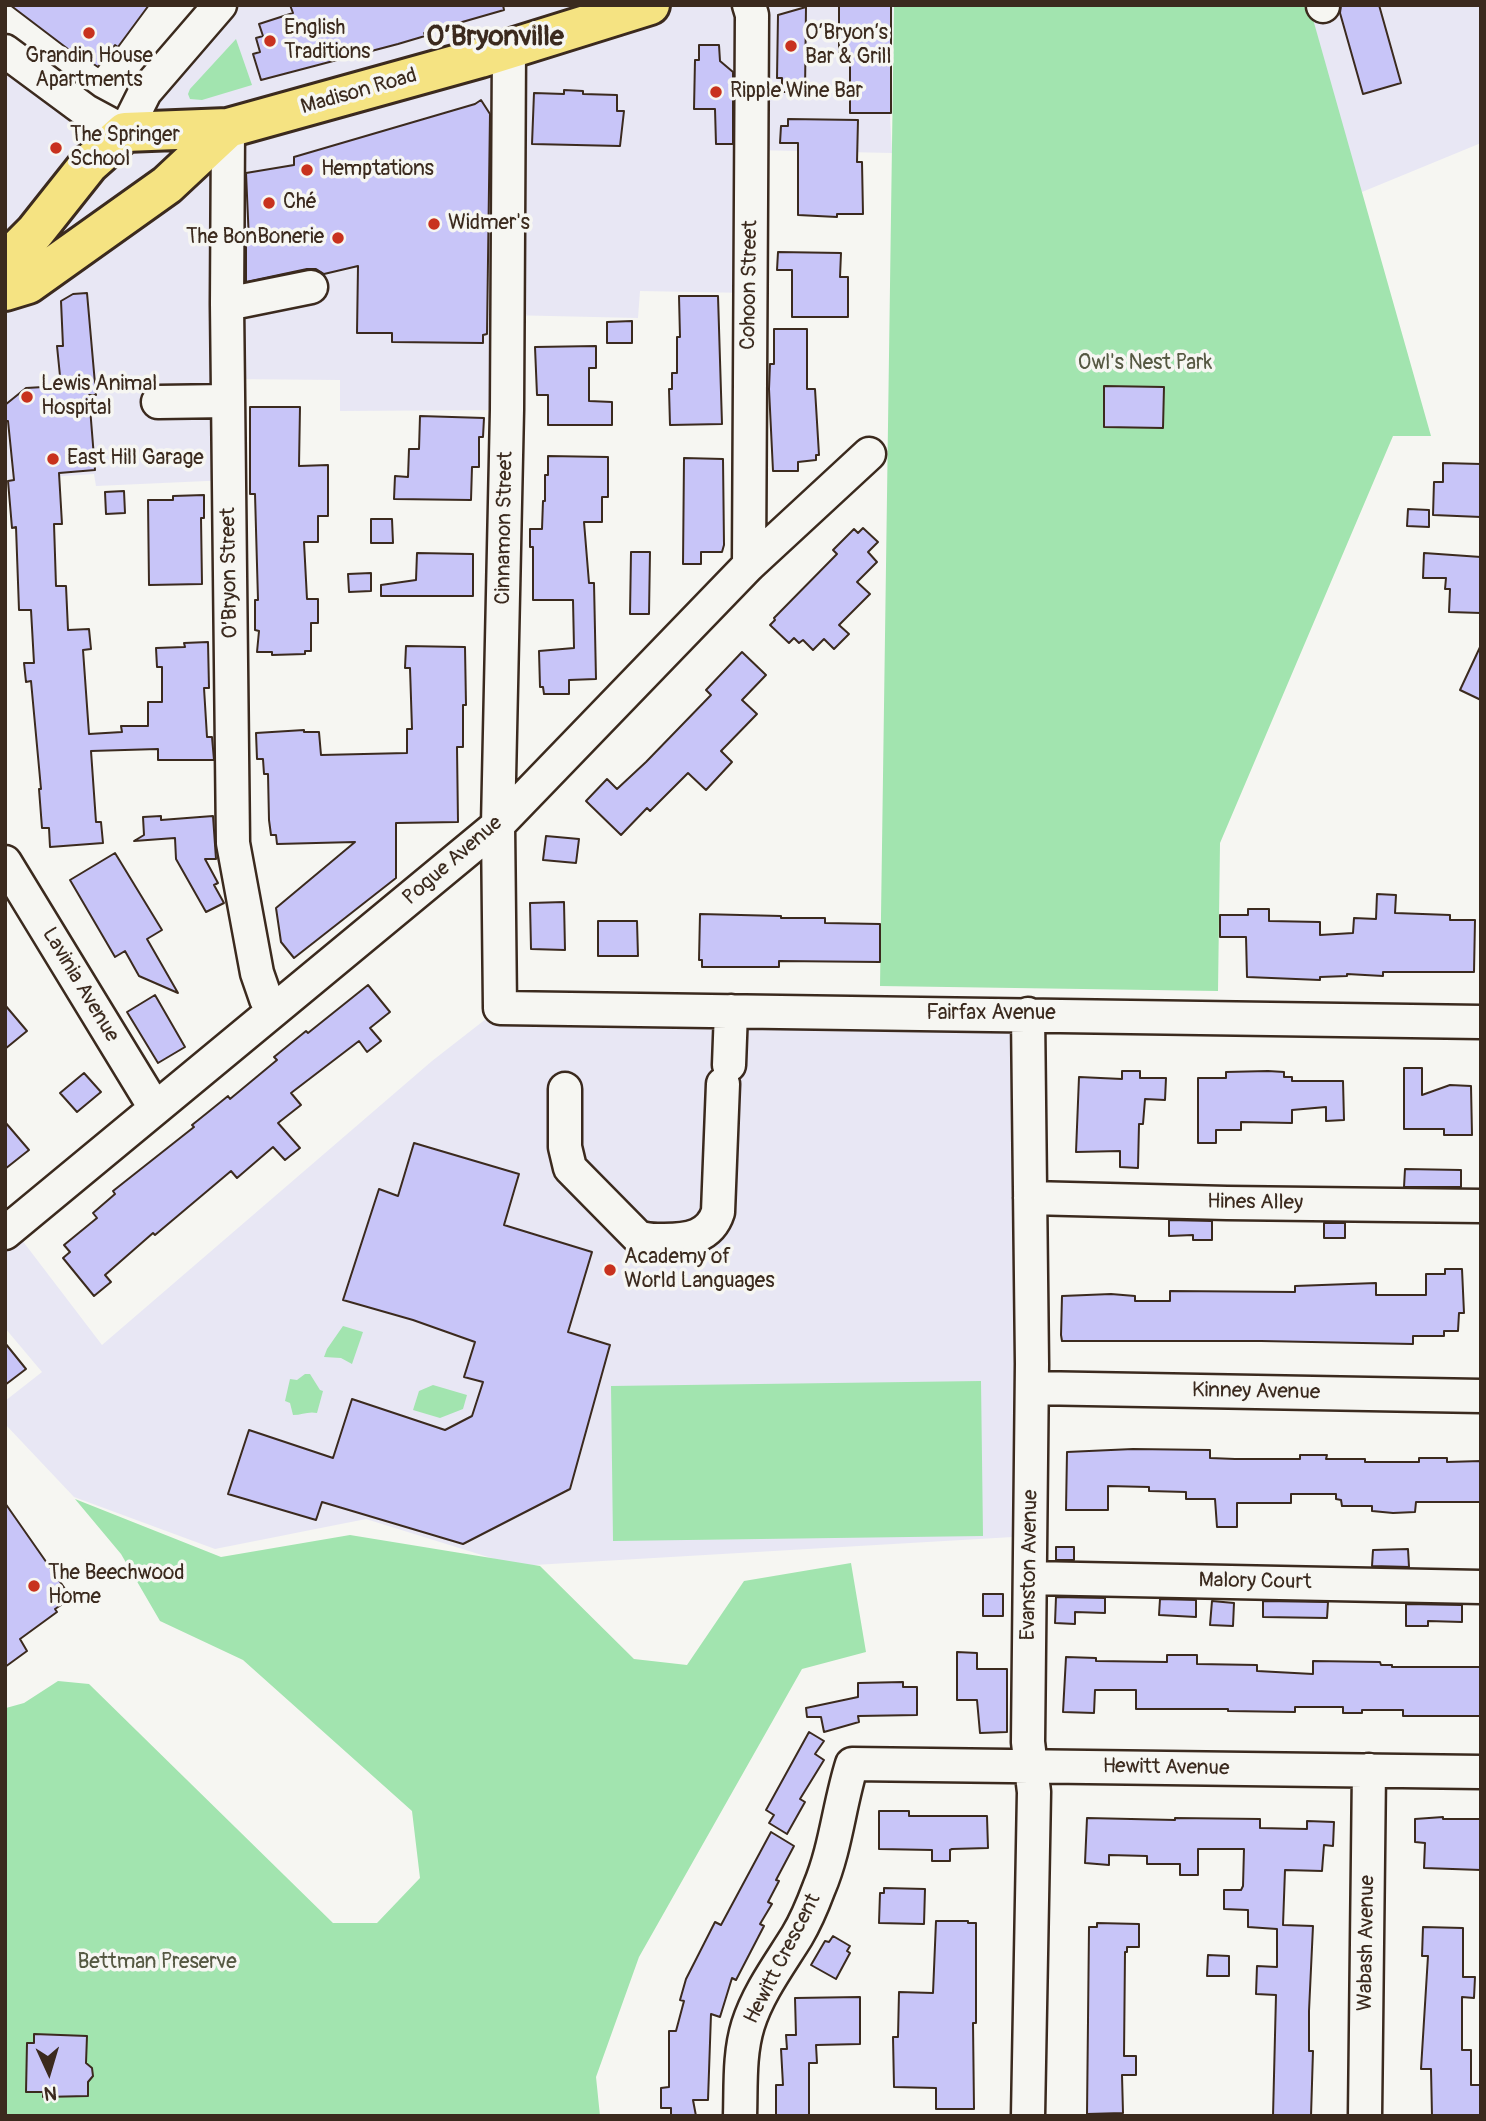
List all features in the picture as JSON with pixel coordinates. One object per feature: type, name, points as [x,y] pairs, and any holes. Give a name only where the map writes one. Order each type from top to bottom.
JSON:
[{"type":"main road","name":"Madison Road","points":[[125,132],[228,128],[650,5]]},
{"type":"main road","name":"Madison Road","points":[[5,291],[28,284],[167,186],[228,128]]},
{"type":"main road","points":[[5,262],[35,232],[89,164],[125,132]]},
{"type":"street","points":[[5,51],[86,111],[125,132],[145,92],[220,5]]},
{"type":"street","name":"Cohoon Street","points":[[749,5],[752,15],[741,155],[741,260],[750,565]]},
{"type":"street","name":"Cinnamon Street","points":[[500,1008],[498,825],[507,410],[518,256],[519,191],[509,48]]},
{"type":"street","name":"O’Bryon Street","points":[[228,128],[227,304],[222,387],[233,843],[257,973],[273,1011]]},
{"type":"street","points":[[227,304],[311,287]]},
{"type":"street","points":[[158,402],[222,387]]},
{"type":"street","name":"Pogue Avenue","points":[[5,1233],[498,825],[750,565],[869,454]]},
{"type":"street","name":"Lavinia Avenue","points":[[5,862],[155,1108]]},
{"type":"street","name":"Fairfax Avenue","points":[[500,1008],[1481,1022]]},
{"type":"street","points":[[565,1089],[565,1147],[570,1168],[644,1240],[688,1240],[703,1233],[714,1224],[718,1212],[731,1011]]},
{"type":"street","name":"Evanston Avenue","points":[[1028,1014],[1032,1388],[1028,1742],[1034,1791],[1028,2116]]},
{"type":"street","name":"Hines Alley","points":[[1030,1198],[1481,1206]]},
{"type":"street","name":"Kinney Avenue","points":[[1032,1388],[1481,1396]]},
{"type":"street","name":"Malory Court","points":[[1030,1578],[1481,1587]]},
{"type":"street","name":"Hewitt Avenue","points":[[852,1764],[1481,1772]]},
{"type":"street","name":"Hewitt Crescent","points":[[740,2116],[742,2059],[748,2026],[760,1996],[799,1933],[820,1886],[852,1764]]},
{"type":"street","name":"Wabash Avenue","points":[[1365,2116],[1369,1770]]},
{"type":"shaded area","points":[[220,5],[893,5],[890,116],[892,153],[752,150],[749,293],[640,291],[638,318],[506,315],[507,410],[340,411],[340,380],[228,379],[229,480],[96,486],[94,474],[5,480],[5,51],[125,132]]},
{"type":"shaded area","points":[[1302,5],[1481,5],[1481,143],[1362,192],[1342,157]]},
{"type":"shaded area","name":"Academy of World Languages","points":[[500,1008],[1028,1014],[1030,1536],[517,1566],[366,1519],[215,1549],[74,1497],[5,1424],[5,1401],[42,1372],[5,1328],[5,1233],[12,1227],[102,1345],[432,1061]]},
{"type":"green space","name":"Owl's Nest Park","points":[[894,5],[1309,5],[1431,436],[1393,436],[1220,843],[1218,991],[880,986]]},
{"type":"green space","points":[[236,39],[252,85],[202,100],[190,99],[190,89]]},
{"type":"green space","points":[[343,1326],[363,1332],[352,1364],[341,1358],[324,1357]]},
{"type":"green space","points":[[310,1374],[323,1391],[317,1413],[293,1415],[290,1403],[285,1401],[290,1379],[297,1380]]},
{"type":"green space","points":[[981,1381],[983,1536],[613,1541],[611,1386]]},
{"type":"green space","points":[[433,1385],[467,1395],[463,1409],[440,1418],[413,1410],[419,1391]]},
{"type":"green space","name":"Bettman Preserve","points":[[75,1499],[221,1557],[350,1535],[540,1566],[634,1659],[687,1665],[744,1581],[851,1563],[866,1652],[802,1669],[639,1957],[596,2077],[600,2116],[5,2116],[6,1708],[24,1703],[58,1681],[89,1684],[333,1923],[377,1923],[420,1878],[412,1811],[243,1660],[160,1621],[121,1554]]},
{"type":"building","name":"Grandin House Apartments","points":[[10,5],[149,5],[118,47],[115,45],[98,67],[86,59],[85,62]]},
{"type":"building","points":[[290,5],[503,5],[504,10],[424,33],[425,36],[398,44],[261,80],[253,54],[260,52],[256,38],[263,36],[259,24],[293,13]]},
{"type":"building","points":[[839,5],[891,5],[891,113],[850,113],[850,62],[839,62]]},
{"type":"building","points":[[1341,5],[1379,5],[1401,83],[1363,94],[1340,13]]},
{"type":"building","name":"O’Bryon’s Bar & Grill","points":[[806,7],[805,92],[782,92],[782,78],[777,78],[778,15]]},
{"type":"building","name":"Ripple Wine Bar","points":[[699,45],[719,45],[720,61],[733,72],[733,144],[716,144],[715,109],[694,109],[695,60],[699,60]]},
{"type":"building","points":[[564,90],[583,91],[583,94],[617,95],[617,111],[624,111],[620,146],[532,144],[534,93],[564,94]]},
{"type":"building","name":"Widmer's","points":[[481,100],[490,114],[487,334],[483,335],[483,343],[392,342],[392,333],[357,333],[358,266],[324,274],[316,269],[307,269],[246,282],[246,242],[249,241],[246,173],[294,165],[294,157]]},
{"type":"building","points":[[788,119],[858,120],[857,162],[862,162],[863,214],[837,214],[837,217],[798,215],[798,143],[780,143],[781,126],[788,126]]},
{"type":"building","points":[[778,252],[841,253],[840,277],[848,277],[848,317],[792,317],[792,270],[777,270]]},
{"type":"building","points":[[87,293],[96,395],[89,395],[95,470],[59,473],[62,524],[54,524],[56,586],[66,586],[68,630],[89,629],[91,649],[83,650],[89,734],[122,732],[121,726],[148,726],[148,702],[162,702],[162,667],[157,667],[156,648],[185,647],[184,643],[208,642],[209,688],[204,688],[207,737],[212,737],[214,760],[158,760],[158,749],[91,751],[96,822],[101,822],[103,843],[50,847],[49,828],[42,828],[31,681],[26,682],[24,663],[34,663],[31,610],[19,610],[16,527],[12,528],[8,481],[14,480],[5,405],[26,388],[61,386],[57,346],[63,346],[61,301],[73,294]]},
{"type":"building","points":[[679,296],[718,296],[722,424],[670,425],[669,389],[672,389],[672,373],[677,373],[677,337],[680,337]]},
{"type":"building","points":[[632,321],[632,343],[607,343],[607,322]]},
{"type":"building","points":[[774,329],[807,329],[807,389],[815,389],[819,455],[816,455],[816,460],[798,462],[798,471],[773,471],[769,389],[770,364],[774,364]]},
{"type":"building","points":[[596,346],[596,368],[589,368],[589,401],[612,402],[612,425],[548,425],[548,395],[537,395],[535,347]]},
{"type":"building","points":[[1104,386],[1164,387],[1163,428],[1104,427]]},
{"type":"building","points":[[250,407],[300,407],[299,466],[328,465],[328,516],[318,516],[318,542],[304,542],[307,599],[318,599],[318,623],[311,623],[311,651],[305,651],[305,654],[272,655],[272,652],[257,652],[259,631],[255,630],[255,600],[258,600],[255,494],[250,494]]},
{"type":"building","points":[[420,416],[484,418],[483,437],[479,437],[479,467],[472,467],[471,500],[394,499],[395,476],[408,477],[409,449],[419,449]]},
{"type":"building","points":[[548,456],[608,457],[608,497],[602,497],[602,522],[584,522],[589,583],[594,583],[596,679],[569,680],[569,694],[544,694],[543,687],[540,687],[539,651],[574,648],[573,600],[533,600],[533,547],[530,547],[530,529],[542,529]]},
{"type":"building","points":[[684,458],[723,459],[724,545],[722,552],[701,552],[701,564],[683,564]]},
{"type":"building","points":[[1443,463],[1481,464],[1481,517],[1433,515],[1434,482],[1443,482]]},
{"type":"building","points":[[124,491],[125,513],[106,514],[105,492]]},
{"type":"building","points":[[204,495],[204,518],[201,518],[202,584],[149,585],[148,500],[173,500],[173,496]]},
{"type":"building","points":[[1408,509],[1429,510],[1429,527],[1407,526]]},
{"type":"building","points":[[371,519],[392,519],[393,543],[371,543]]},
{"type":"building","points":[[863,528],[878,542],[868,552],[877,562],[857,582],[870,594],[839,625],[849,634],[834,649],[824,639],[813,650],[803,640],[799,643],[794,638],[789,643],[770,625],[774,618],[837,554],[833,550],[854,529],[858,533]]},
{"type":"building","points":[[631,552],[650,552],[649,614],[630,614]]},
{"type":"building","points":[[417,553],[473,554],[473,596],[381,596],[381,585],[416,580]]},
{"type":"building","points":[[1424,553],[1481,557],[1481,613],[1449,612],[1450,589],[1445,589],[1446,578],[1423,578]]},
{"type":"building","points":[[371,573],[371,591],[349,592],[348,574]]},
{"type":"building","points":[[1481,645],[1481,700],[1460,690]]},
{"type":"building","points":[[406,646],[465,647],[466,705],[463,705],[463,747],[457,747],[458,822],[396,823],[396,878],[294,958],[281,942],[276,908],[355,842],[277,844],[276,835],[271,835],[268,774],[264,774],[263,759],[257,759],[256,733],[304,730],[319,732],[321,755],[407,753],[407,729],[412,729],[410,668],[405,668]]},
{"type":"building","points":[[742,652],[766,675],[742,700],[757,714],[721,751],[732,762],[706,790],[688,773],[650,811],[647,808],[621,835],[586,801],[607,779],[617,789],[646,762],[711,695],[706,690]]},
{"type":"building","points":[[161,816],[161,820],[213,816],[216,859],[205,859],[218,883],[214,885],[224,903],[206,912],[176,859],[175,838],[134,841],[144,835],[143,817]]},
{"type":"building","points":[[546,836],[579,839],[576,863],[543,860]]},
{"type":"building","points":[[115,853],[162,930],[147,939],[178,993],[139,976],[125,951],[115,957],[70,880]]},
{"type":"building","points":[[1377,894],[1396,895],[1395,913],[1450,915],[1450,920],[1475,920],[1474,972],[1383,972],[1383,976],[1347,974],[1320,977],[1320,980],[1247,977],[1246,937],[1220,937],[1220,915],[1248,915],[1248,909],[1269,909],[1269,921],[1320,922],[1320,935],[1353,933],[1354,918],[1376,919]]},
{"type":"building","points":[[564,902],[565,950],[531,949],[530,903]]},
{"type":"building","points":[[700,914],[825,918],[825,923],[880,924],[880,962],[779,961],[779,967],[702,967],[702,960],[699,960]]},
{"type":"building","points":[[598,921],[637,921],[638,956],[598,956]]},
{"type":"building","points":[[368,985],[390,1012],[370,1028],[381,1041],[367,1052],[359,1041],[291,1093],[301,1105],[278,1123],[300,1148],[285,1160],[273,1147],[237,1178],[231,1171],[105,1275],[111,1282],[94,1296],[63,1258],[70,1252],[64,1245],[97,1218],[93,1213],[115,1194],[113,1191],[194,1127],[192,1125],[228,1096],[230,1099],[277,1060],[274,1057],[306,1031],[308,1033]]},
{"type":"building","points":[[155,995],[185,1047],[158,1063],[127,1012]]},
{"type":"building","points":[[5,1005],[27,1031],[5,1049]]},
{"type":"building","points":[[1404,1068],[1422,1068],[1422,1095],[1450,1085],[1471,1086],[1472,1135],[1444,1135],[1444,1129],[1404,1129]]},
{"type":"building","points":[[1122,1071],[1140,1071],[1140,1078],[1166,1078],[1165,1100],[1145,1099],[1143,1124],[1139,1124],[1138,1168],[1120,1167],[1120,1151],[1076,1152],[1079,1077],[1122,1079]]},
{"type":"building","points":[[1226,1072],[1284,1072],[1284,1077],[1292,1077],[1292,1081],[1343,1081],[1344,1120],[1326,1121],[1326,1107],[1292,1110],[1292,1123],[1241,1122],[1241,1130],[1216,1130],[1216,1143],[1198,1143],[1198,1078],[1226,1078]]},
{"type":"building","points":[[84,1073],[101,1092],[77,1112],[60,1093]]},
{"type":"building","points":[[5,1122],[29,1150],[5,1169]]},
{"type":"building","points":[[414,1143],[519,1174],[504,1225],[592,1252],[568,1332],[610,1345],[570,1489],[463,1544],[322,1502],[316,1520],[228,1494],[249,1430],[333,1458],[352,1399],[445,1430],[472,1416],[483,1382],[464,1377],[475,1342],[413,1320],[343,1300],[379,1189],[398,1196]]},
{"type":"building","points":[[1405,1169],[1461,1170],[1461,1187],[1404,1187]]},
{"type":"building","points":[[1169,1220],[1212,1221],[1212,1240],[1193,1240],[1193,1235],[1169,1236]]},
{"type":"building","points":[[1324,1223],[1345,1223],[1345,1238],[1324,1238]]},
{"type":"building","points":[[1445,1269],[1462,1269],[1464,1313],[1459,1313],[1458,1331],[1444,1331],[1444,1336],[1413,1336],[1413,1344],[1062,1341],[1062,1296],[1111,1294],[1135,1296],[1135,1301],[1170,1301],[1170,1291],[1295,1292],[1295,1286],[1376,1283],[1376,1295],[1426,1295],[1426,1274],[1445,1274]]},
{"type":"building","points":[[5,1343],[26,1369],[5,1385]]},
{"type":"building","points":[[1210,1450],[1210,1458],[1235,1459],[1300,1459],[1300,1455],[1327,1455],[1326,1459],[1365,1459],[1365,1462],[1419,1462],[1419,1458],[1447,1458],[1447,1462],[1481,1461],[1481,1502],[1416,1502],[1415,1512],[1393,1513],[1372,1511],[1372,1506],[1342,1506],[1341,1500],[1336,1499],[1336,1494],[1291,1494],[1291,1503],[1237,1503],[1237,1527],[1217,1527],[1215,1499],[1186,1499],[1186,1492],[1149,1491],[1149,1487],[1108,1486],[1108,1510],[1066,1510],[1067,1452]]},
{"type":"building","name":"The Beechwood Home","points":[[5,1503],[70,1599],[20,1639],[27,1651],[5,1667]]},
{"type":"building","points":[[1056,1547],[1074,1547],[1074,1560],[1056,1560]]},
{"type":"building","points":[[1408,1549],[1409,1567],[1372,1566],[1373,1550]]},
{"type":"building","points":[[983,1594],[1003,1594],[1003,1616],[983,1616]]},
{"type":"building","points":[[1056,1597],[1105,1598],[1105,1613],[1075,1612],[1075,1624],[1055,1623]]},
{"type":"building","points":[[1160,1599],[1196,1600],[1196,1617],[1159,1615]]},
{"type":"building","points":[[1212,1601],[1234,1603],[1233,1626],[1210,1625]]},
{"type":"building","points":[[1263,1601],[1328,1602],[1327,1618],[1263,1617]]},
{"type":"building","points":[[1406,1604],[1462,1605],[1462,1622],[1428,1621],[1428,1626],[1406,1626]]},
{"type":"building","points":[[957,1652],[977,1653],[977,1669],[1007,1669],[1007,1732],[980,1733],[977,1700],[957,1700]]},
{"type":"building","points":[[1167,1655],[1197,1655],[1197,1664],[1257,1665],[1257,1671],[1313,1674],[1313,1661],[1380,1662],[1381,1665],[1392,1667],[1481,1667],[1481,1716],[1403,1716],[1403,1710],[1343,1713],[1343,1707],[1295,1707],[1295,1712],[1136,1709],[1136,1690],[1095,1690],[1094,1713],[1063,1712],[1066,1657],[1096,1658],[1096,1661],[1167,1662]]},
{"type":"building","points":[[903,1682],[903,1687],[917,1687],[917,1715],[858,1716],[859,1722],[824,1732],[821,1717],[807,1717],[806,1708],[858,1697],[858,1683]]},
{"type":"building","points":[[809,1732],[824,1741],[815,1754],[824,1760],[800,1799],[805,1802],[787,1834],[769,1823],[774,1815],[766,1810]]},
{"type":"building","points":[[879,1811],[909,1811],[909,1816],[987,1816],[988,1848],[952,1849],[950,1861],[932,1861],[932,1850],[879,1849]]},
{"type":"building","points":[[1087,1818],[1260,1819],[1260,1828],[1307,1829],[1307,1821],[1334,1822],[1333,1846],[1324,1845],[1322,1871],[1285,1870],[1283,1925],[1313,1926],[1309,2011],[1309,2051],[1313,2051],[1311,2116],[1273,2116],[1276,1995],[1256,1994],[1257,1966],[1277,1967],[1277,1929],[1248,1927],[1248,1910],[1224,1909],[1224,1890],[1241,1890],[1243,1886],[1244,1849],[1198,1849],[1198,1875],[1180,1875],[1180,1864],[1147,1864],[1147,1856],[1109,1855],[1109,1865],[1085,1863]]},
{"type":"building","points":[[1415,1819],[1481,1819],[1481,1870],[1424,1868],[1425,1843],[1415,1842]]},
{"type":"building","points":[[771,1832],[794,1846],[776,1880],[779,1881],[768,1902],[772,1904],[760,1924],[764,1926],[736,1980],[732,1978],[720,2017],[711,2014],[708,2100],[693,2100],[696,2116],[671,2116],[671,2108],[661,2108],[661,2088],[669,2087],[669,2031],[676,2031],[684,2001],[680,2000],[686,1979],[715,1922],[721,1925]]},
{"type":"building","points":[[884,1888],[925,1889],[924,1924],[879,1923],[880,1893],[884,1893]]},
{"type":"building","points":[[936,1921],[976,1923],[974,2109],[936,2109],[936,2088],[894,2087],[893,2037],[898,2037],[899,1992],[933,1993]]},
{"type":"building","points":[[1097,1923],[1139,1924],[1139,1947],[1127,1947],[1125,1952],[1124,2056],[1136,2056],[1136,2075],[1122,2075],[1123,2113],[1087,2114],[1089,1927],[1097,1927]]},
{"type":"building","points":[[1423,1927],[1463,1928],[1463,1977],[1475,1977],[1474,1998],[1462,1997],[1462,2050],[1471,2050],[1471,2085],[1481,2085],[1481,2116],[1432,2116],[1431,2069],[1421,2069],[1428,1956],[1422,1956]]},
{"type":"building","points":[[833,1936],[850,1946],[847,1951],[850,1953],[836,1979],[811,1965],[825,1941],[829,1942]]},
{"type":"building","points":[[1208,1955],[1229,1956],[1229,1976],[1207,1976]]},
{"type":"building","points":[[860,1997],[860,2044],[816,2045],[817,2063],[809,2063],[809,2116],[776,2116],[776,2085],[783,2085],[781,2049],[787,2049],[786,2035],[796,2035],[795,1998]]},
{"type":"building","points":[[34,2034],[87,2036],[86,2063],[92,2068],[93,2076],[88,2082],[88,2096],[43,2097],[43,2092],[26,2092],[27,2043],[34,2043]]},
{"type":"place","name":"Grandin House Apartments","points":[[89,33]]},
{"type":"place","name":"English Traditions","points":[[270,41]]},
{"type":"place","name":"O’Bryon’s Bar & Grill","points":[[791,46]]},
{"type":"place","name":"Ripple Wine Bar","points":[[716,92]]},
{"type":"place","name":"The Springer School","points":[[56,148]]},
{"type":"place","name":"Hemptations","points":[[307,170]]},
{"type":"place","name":"Ché","points":[[269,203]]},
{"type":"place","name":"Widmer's","points":[[434,224]]},
{"type":"place","name":"The BonBonerie","points":[[338,238]]},
{"type":"place","name":"Lewis Animal Hospital","points":[[27,397]]},
{"type":"place","name":"East Hill Garage","points":[[53,459]]},
{"type":"place","name":"Academy of World Languages","points":[[610,1270]]},
{"type":"place","name":"The Beechwood Home","points":[[34,1586]]},
{"type":"district","name":"O’Bryonville","points":[[495,38]]}]
